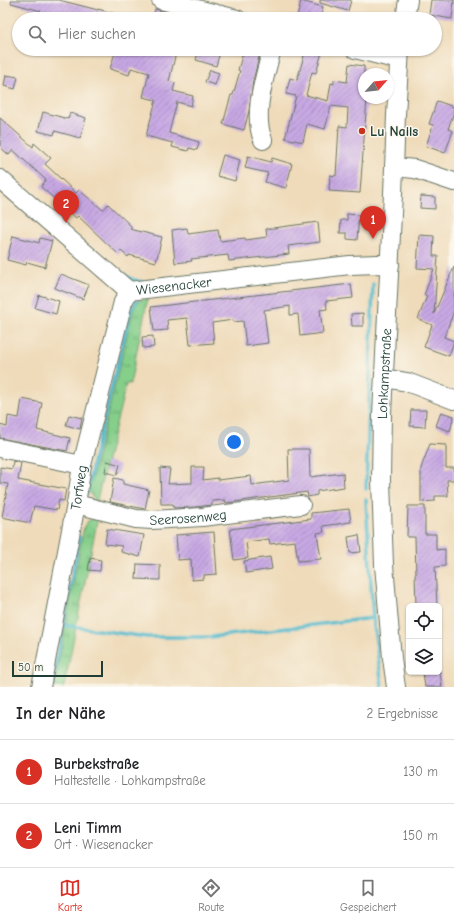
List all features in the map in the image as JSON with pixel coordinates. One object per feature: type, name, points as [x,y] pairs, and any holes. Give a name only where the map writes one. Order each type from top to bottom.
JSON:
[{"type":"street","points":[[161,0],[195,6],[214,12]]},
{"type":"street","points":[[406,12],[408,0]]},
{"type":"street","points":[[263,140],[259,130],[260,99],[270,56]]},
{"type":"street","name":"Lohkampstraße","points":[[396,687],[385,581],[381,494],[384,378],[399,56]]},
{"type":"street","points":[[394,167],[420,170],[454,182]]},
{"type":"street","name":"Wiesenacker","points":[[0,179],[129,291],[357,265],[390,265]]},
{"type":"street","name":"Torfweg","points":[[41,687],[82,465],[123,302],[129,291]]},
{"type":"street","points":[[384,378],[407,382],[454,400]]},
{"type":"street","points":[[0,448],[82,465]]},
{"type":"street","name":"Seerosenweg","points":[[76,504],[136,519],[152,520],[202,517],[301,505]]},
{"type":"green space","points":[[148,298],[130,384],[126,384],[96,504],[89,490],[134,307],[140,300]]},
{"type":"green space","points":[[98,517],[64,687],[54,687],[84,526],[88,521]]},
{"type":"building","points":[[12,0],[59,0],[109,12],[41,12],[11,3]]},
{"type":"building","points":[[320,0],[351,0],[348,11],[320,3]]},
{"type":"building","points":[[431,0],[454,0],[452,19],[442,17],[442,12],[429,12]]},
{"type":"building","points":[[301,1],[323,7],[322,12],[298,12]]},
{"type":"building","points":[[155,9],[166,12],[154,12]]},
{"type":"building","points":[[114,56],[175,56],[169,81],[175,83],[173,91],[193,96],[191,106],[177,102],[169,133],[199,142],[197,150],[189,148],[188,151],[172,147],[173,143],[146,136],[156,100],[143,97],[149,73],[131,68],[129,75],[110,69]]},
{"type":"building","points":[[197,56],[219,56],[216,66],[196,60]]},
{"type":"building","points":[[242,56],[259,56],[244,130],[223,124],[231,95],[233,95],[240,71],[238,70]]},
{"type":"building","points":[[304,56],[321,56],[316,73],[312,72],[306,95],[328,101],[331,83],[334,84],[334,80],[347,82],[349,64],[364,66],[364,68],[358,68],[358,104],[367,104],[360,193],[329,191],[330,175],[336,176],[339,126],[347,127],[348,108],[331,106],[325,129],[307,124],[303,142],[285,138],[296,96],[286,94],[290,78],[297,80]]},
{"type":"building","points":[[210,70],[219,73],[215,85],[205,82]]},
{"type":"building","points":[[6,75],[18,77],[15,89],[4,86]]},
{"type":"building","points":[[437,101],[454,107],[454,112],[448,129],[453,131],[445,153],[426,146],[433,125],[429,124]]},
{"type":"building","points":[[43,112],[68,119],[70,113],[86,118],[80,138],[55,131],[54,135],[38,131]]},
{"type":"building","points":[[0,118],[33,147],[34,143],[51,158],[45,164],[76,193],[79,190],[103,210],[108,204],[132,227],[130,229],[162,237],[156,262],[129,255],[128,257],[121,251],[118,254],[78,216],[76,218],[41,187],[46,180],[13,150],[9,155],[0,147]]},
{"type":"building","points":[[223,155],[240,160],[235,181],[217,176]]},
{"type":"building","points":[[248,156],[271,162],[272,158],[292,164],[286,188],[265,182],[268,173],[245,168]]},
{"type":"building","points":[[421,196],[435,197],[435,209],[420,208]]},
{"type":"building","points":[[347,214],[359,215],[357,240],[347,239],[347,233],[340,233],[341,220],[347,220]]},
{"type":"building","points":[[318,222],[320,242],[288,246],[289,254],[229,261],[228,255],[191,259],[192,261],[175,263],[172,230],[187,228],[188,234],[218,230],[220,241],[245,238],[246,240],[267,237],[266,229]]},
{"type":"building","points":[[419,235],[434,236],[433,256],[438,256],[434,314],[454,267],[454,311],[444,337],[454,341],[449,356],[424,347],[432,325],[418,319],[427,296],[424,295],[434,269],[417,268]]},
{"type":"building","points":[[13,236],[39,243],[40,238],[52,241],[45,267],[27,262],[26,265],[7,260]]},
{"type":"building","points":[[61,274],[89,285],[83,299],[55,288]]},
{"type":"building","points":[[351,284],[353,298],[326,301],[327,309],[320,310],[323,333],[300,336],[298,314],[290,315],[290,306],[264,310],[268,343],[246,346],[243,321],[234,322],[233,320],[212,323],[214,343],[190,345],[187,318],[167,320],[168,330],[154,331],[151,307]]},
{"type":"building","points":[[39,295],[59,301],[56,314],[35,308]]},
{"type":"building","points":[[363,313],[363,326],[352,326],[351,314]]},
{"type":"building","points":[[153,336],[154,347],[143,348],[142,337]]},
{"type":"building","points":[[22,399],[42,403],[37,430],[70,438],[67,451],[0,438],[0,425],[7,427],[8,416],[19,418]]},
{"type":"building","points":[[411,410],[426,410],[425,427],[410,426]]},
{"type":"building","points":[[441,412],[454,416],[450,431],[436,426]]},
{"type":"building","points":[[69,415],[82,418],[80,429],[66,425]]},
{"type":"building","points":[[430,444],[446,445],[446,468],[454,468],[454,480],[447,480],[448,496],[435,496],[435,501],[421,502],[421,468]]},
{"type":"building","points":[[288,449],[309,449],[310,477],[343,473],[344,487],[317,491],[317,495],[308,497],[307,492],[226,503],[225,500],[212,501],[212,505],[195,507],[174,508],[173,504],[161,504],[160,468],[170,469],[168,484],[192,483],[192,467],[204,467],[203,480],[218,478],[218,480],[251,476],[252,485],[289,480]]},
{"type":"building","points":[[13,461],[21,463],[18,480],[66,489],[64,501],[59,500],[57,510],[34,506],[30,523],[2,517],[8,484],[0,483],[0,467],[12,469]]},
{"type":"building","points":[[107,461],[120,465],[117,475],[105,472]]},
{"type":"building","points":[[114,478],[123,480],[123,484],[149,490],[145,509],[110,502]]},
{"type":"building","points":[[408,506],[425,506],[425,534],[436,534],[436,550],[445,549],[445,566],[435,567],[437,603],[416,603],[415,537],[407,537]]},
{"type":"building","points":[[349,509],[351,522],[323,526],[324,532],[317,533],[321,559],[298,561],[295,541],[270,544],[269,539],[246,542],[248,558],[234,560],[230,529],[311,519],[311,513]]},
{"type":"building","points":[[107,529],[144,535],[140,557],[121,552],[122,546],[105,544]]},
{"type":"building","points":[[214,532],[217,574],[204,575],[204,579],[192,580],[191,559],[178,560],[176,535]]},
{"type":"building","points":[[359,535],[361,552],[350,553],[348,537]]},
{"type":"building","points":[[270,557],[272,569],[246,573],[244,561]]},
{"type":"building","points":[[90,558],[101,560],[100,571],[88,570]]},
{"type":"building","points":[[137,564],[160,565],[160,580],[136,579]]},
{"type":"building","points":[[423,675],[440,675],[442,687],[425,687]]},
{"type":"waterway","points":[[121,273],[134,280],[143,282]]},
{"type":"waterway","points":[[366,489],[373,284]]},
{"type":"waterway","points":[[87,494],[93,462],[131,309],[137,300]]},
{"type":"waterway","points":[[366,500],[373,618],[382,687]]},
{"type":"waterway","points":[[52,687],[79,537]]},
{"type":"waterway","points":[[63,625],[147,637],[211,637],[373,618]]},
{"type":"place","name":"Lu Nails","points":[[362,131]]},
{"type":"place","name":"Leni Timm","points":[[66,223]]},
{"type":"place","name":"Burbekstraße","points":[[373,239]]}]
